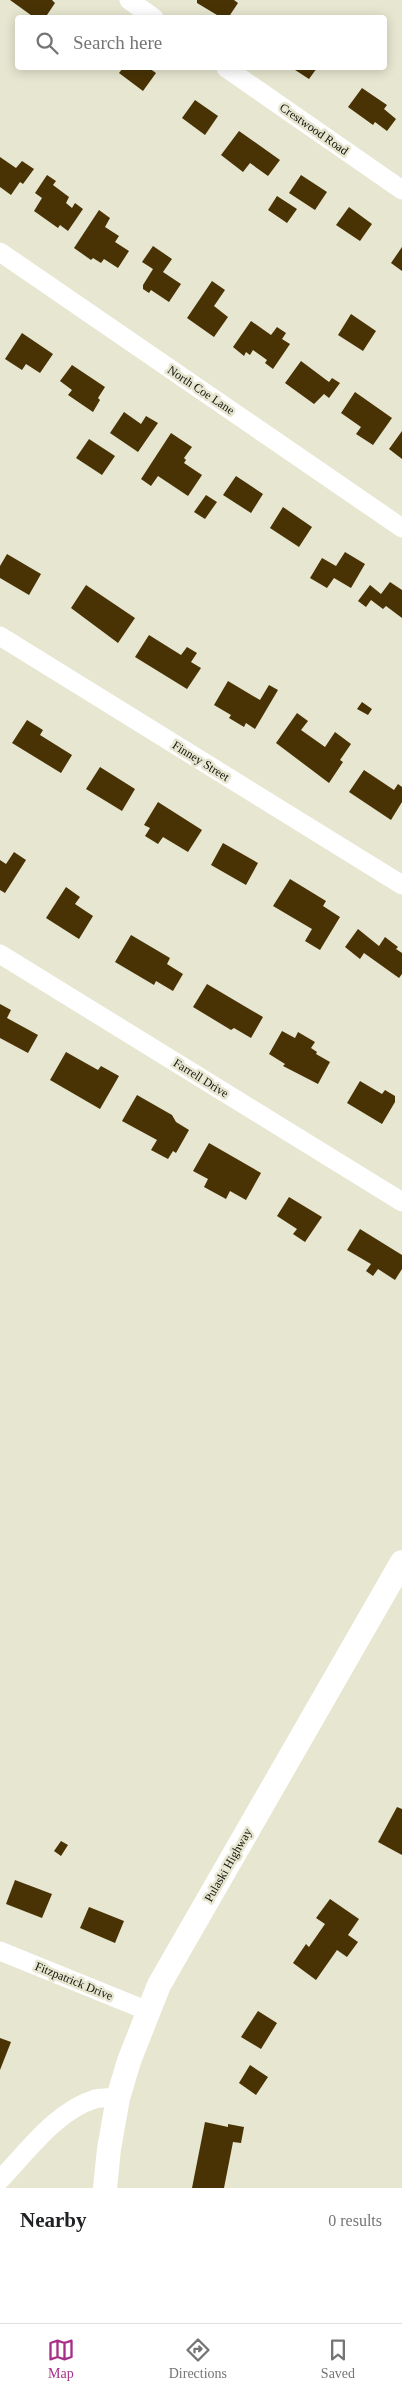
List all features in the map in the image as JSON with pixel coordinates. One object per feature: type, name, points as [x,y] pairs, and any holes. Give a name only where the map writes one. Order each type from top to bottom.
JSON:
[{"type":"main road","name":"Pulaski Highway","points":[[105,2188],[109,2149],[118,2098],[129,2061],[159,1985],[402,1562]]},
{"type":"street","points":[[129,0],[150,15]]},
{"type":"street","name":"Crestwood Road","points":[[229,70],[402,190]]},
{"type":"street","name":"North Coe Lane","points":[[0,252],[402,528]]},
{"type":"street","name":"Finney Street","points":[[0,636],[402,885]]},
{"type":"street","name":"Farrell Drive","points":[[0,954],[402,1202]]},
{"type":"street","name":"Fitzpatrick Drive","points":[[0,1951],[148,2011]]},
{"type":"street","points":[[0,2180],[60,2118],[97,2098],[118,2098]]},
{"type":"building","points":[[10,0],[52,0],[55,3],[47,15],[31,15]]},
{"type":"building","points":[[197,0],[234,0],[238,3],[230,15],[217,15],[197,3]]},
{"type":"building","points":[[121,70],[152,70],[156,73],[143,91],[119,73]]},
{"type":"building","points":[[295,70],[316,70],[309,79]]},
{"type":"building","points":[[362,88],[387,105],[384,109],[396,119],[387,131],[375,122],[373,125],[348,107]]},
{"type":"building","points":[[195,100],[218,116],[205,135],[182,118]]},
{"type":"building","points":[[239,131],[280,160],[268,176],[250,163],[243,172],[221,155]]},
{"type":"building","points":[[0,157],[16,168],[22,161],[34,169],[23,184],[20,182],[11,195],[0,187]]},
{"type":"building","points":[[47,175],[56,181],[53,185],[69,197],[66,203],[72,208],[75,203],[83,209],[68,231],[60,225],[58,228],[34,211],[42,198],[35,193]]},
{"type":"building","points":[[301,175],[327,192],[315,210],[289,193]]},
{"type":"building","points":[[277,196],[297,209],[287,223],[268,210]]},
{"type":"building","points":[[349,207],[372,224],[360,241],[336,225]]},
{"type":"building","points":[[99,210],[110,218],[105,227],[119,236],[115,242],[129,251],[118,268],[104,259],[101,263],[93,258],[91,260],[74,248]]},
{"type":"building","points":[[153,246],[172,259],[163,272],[181,284],[169,302],[151,290],[149,293],[143,289],[143,285],[153,269],[142,262]]},
{"type":"building","points":[[402,247],[402,271],[391,263]]},
{"type":"building","points":[[212,281],[225,290],[214,306],[228,317],[214,337],[187,318]]},
{"type":"building","points":[[351,314],[376,331],[363,351],[338,335]]},
{"type":"building","points":[[251,321],[271,335],[277,327],[286,333],[282,339],[290,344],[273,369],[265,363],[267,360],[253,350],[250,355],[246,352],[244,356],[233,347]]},
{"type":"building","points":[[22,333],[53,354],[40,373],[26,364],[22,370],[5,359]]},
{"type":"building","points":[[301,361],[329,382],[332,378],[340,383],[329,398],[324,394],[314,404],[285,383]]},
{"type":"building","points":[[72,365],[105,387],[98,398],[100,400],[93,412],[68,395],[72,390],[60,381]]},
{"type":"building","points":[[355,392],[392,418],[373,445],[356,434],[361,427],[341,413]]},
{"type":"building","points":[[124,412],[141,424],[146,416],[158,423],[138,452],[110,433]]},
{"type":"building","points":[[402,431],[402,459],[389,449]]},
{"type":"building","points":[[171,433],[192,447],[184,458],[186,460],[184,463],[202,475],[188,496],[158,476],[151,486],[141,479]]},
{"type":"building","points":[[89,439],[115,456],[102,475],[76,458]]},
{"type":"building","points":[[236,476],[263,494],[251,513],[223,495]]},
{"type":"building","points":[[206,495],[217,502],[205,519],[194,512]]},
{"type":"building","points":[[283,507],[312,527],[299,547],[270,528]]},
{"type":"building","points":[[345,552],[365,564],[351,588],[334,578],[327,588],[310,578],[322,558],[336,566]]},
{"type":"building","points":[[7,554],[41,574],[29,595],[0,578],[0,566]]},
{"type":"building","points":[[390,582],[402,590],[402,618],[386,606],[383,609],[371,600],[366,607],[358,601],[370,585],[381,594]]},
{"type":"building","points":[[86,585],[135,618],[118,643],[71,608]]},
{"type":"building","points":[[149,635],[181,655],[187,647],[197,653],[191,662],[201,668],[187,689],[135,657]]},
{"type":"building","points":[[228,681],[260,700],[269,685],[278,690],[255,729],[246,723],[244,727],[229,718],[231,715],[214,705]]},
{"type":"building","points":[[362,702],[372,709],[368,715],[357,709]]},
{"type":"building","points":[[297,713],[308,721],[301,730],[325,747],[335,732],[351,744],[340,760],[343,762],[329,783],[276,743]]},
{"type":"building","points":[[27,720],[43,730],[40,735],[72,755],[61,773],[12,743]]},
{"type":"building","points":[[100,767],[135,789],[122,811],[86,789]]},
{"type":"building","points":[[364,770],[394,790],[398,784],[402,787],[402,802],[391,820],[349,792]]},
{"type":"building","points":[[158,802],[202,830],[188,852],[163,837],[158,844],[145,836],[150,828],[144,825]]},
{"type":"building","points":[[223,843],[258,863],[246,885],[211,865]]},
{"type":"building","points":[[14,852],[26,860],[5,893],[0,890],[0,860],[6,864]]},
{"type":"building","points":[[290,879],[326,901],[323,906],[340,917],[320,950],[305,941],[312,929],[273,906]]},
{"type":"building","points":[[66,887],[80,897],[75,904],[93,916],[79,939],[46,918]]},
{"type":"building","points":[[358,929],[379,946],[385,937],[398,947],[396,949],[402,953],[402,974],[399,978],[364,953],[360,959],[345,947]]},
{"type":"building","points":[[131,935],[170,958],[167,964],[183,974],[173,991],[156,981],[154,985],[115,962]]},
{"type":"building","points":[[207,984],[263,1017],[251,1038],[234,1028],[231,1030],[193,1007]]},
{"type":"building","points":[[0,1004],[11,1010],[7,1018],[38,1035],[28,1053],[0,1038]]},
{"type":"building","points":[[282,1031],[295,1038],[298,1032],[315,1042],[311,1048],[317,1052],[316,1054],[330,1062],[318,1084],[283,1066],[285,1064],[269,1054]]},
{"type":"building","points":[[66,1052],[98,1070],[101,1066],[119,1076],[100,1109],[50,1080]]},
{"type":"building","points":[[360,1081],[382,1094],[385,1090],[395,1096],[395,1102],[382,1124],[347,1103]]},
{"type":"building","points":[[137,1095],[172,1115],[176,1122],[189,1130],[176,1153],[173,1151],[168,1159],[151,1150],[157,1140],[122,1121]]},
{"type":"building","points":[[209,1143],[261,1173],[246,1200],[230,1191],[226,1199],[204,1187],[208,1179],[193,1171]]},
{"type":"building","points":[[289,1197],[322,1217],[305,1242],[293,1234],[297,1229],[277,1216]]},
{"type":"building","points":[[360,1229],[402,1255],[402,1269],[395,1280],[378,1269],[373,1276],[366,1271],[371,1264],[347,1250]]},
{"type":"building","points":[[397,1807],[402,1809],[402,1855],[378,1842]]},
{"type":"building","points":[[61,1841],[68,1845],[61,1856],[54,1851]]},
{"type":"building","points":[[15,1880],[52,1894],[42,1918],[6,1904]]},
{"type":"building","points":[[330,1899],[359,1919],[348,1935],[358,1942],[347,1957],[337,1950],[316,1980],[293,1963],[306,1944],[309,1947],[325,1924],[316,1918]]},
{"type":"building","points":[[89,1907],[124,1921],[115,1943],[80,1928]]},
{"type":"building","points":[[258,2011],[277,2023],[261,2049],[241,2037]]},
{"type":"building","points":[[0,2038],[11,2042],[0,2070]]},
{"type":"building","points":[[250,2065],[268,2077],[256,2095],[239,2083]]},
{"type":"building","points":[[205,2122],[228,2127],[228,2124],[244,2127],[241,2143],[233,2142],[224,2188],[192,2188]]}]
